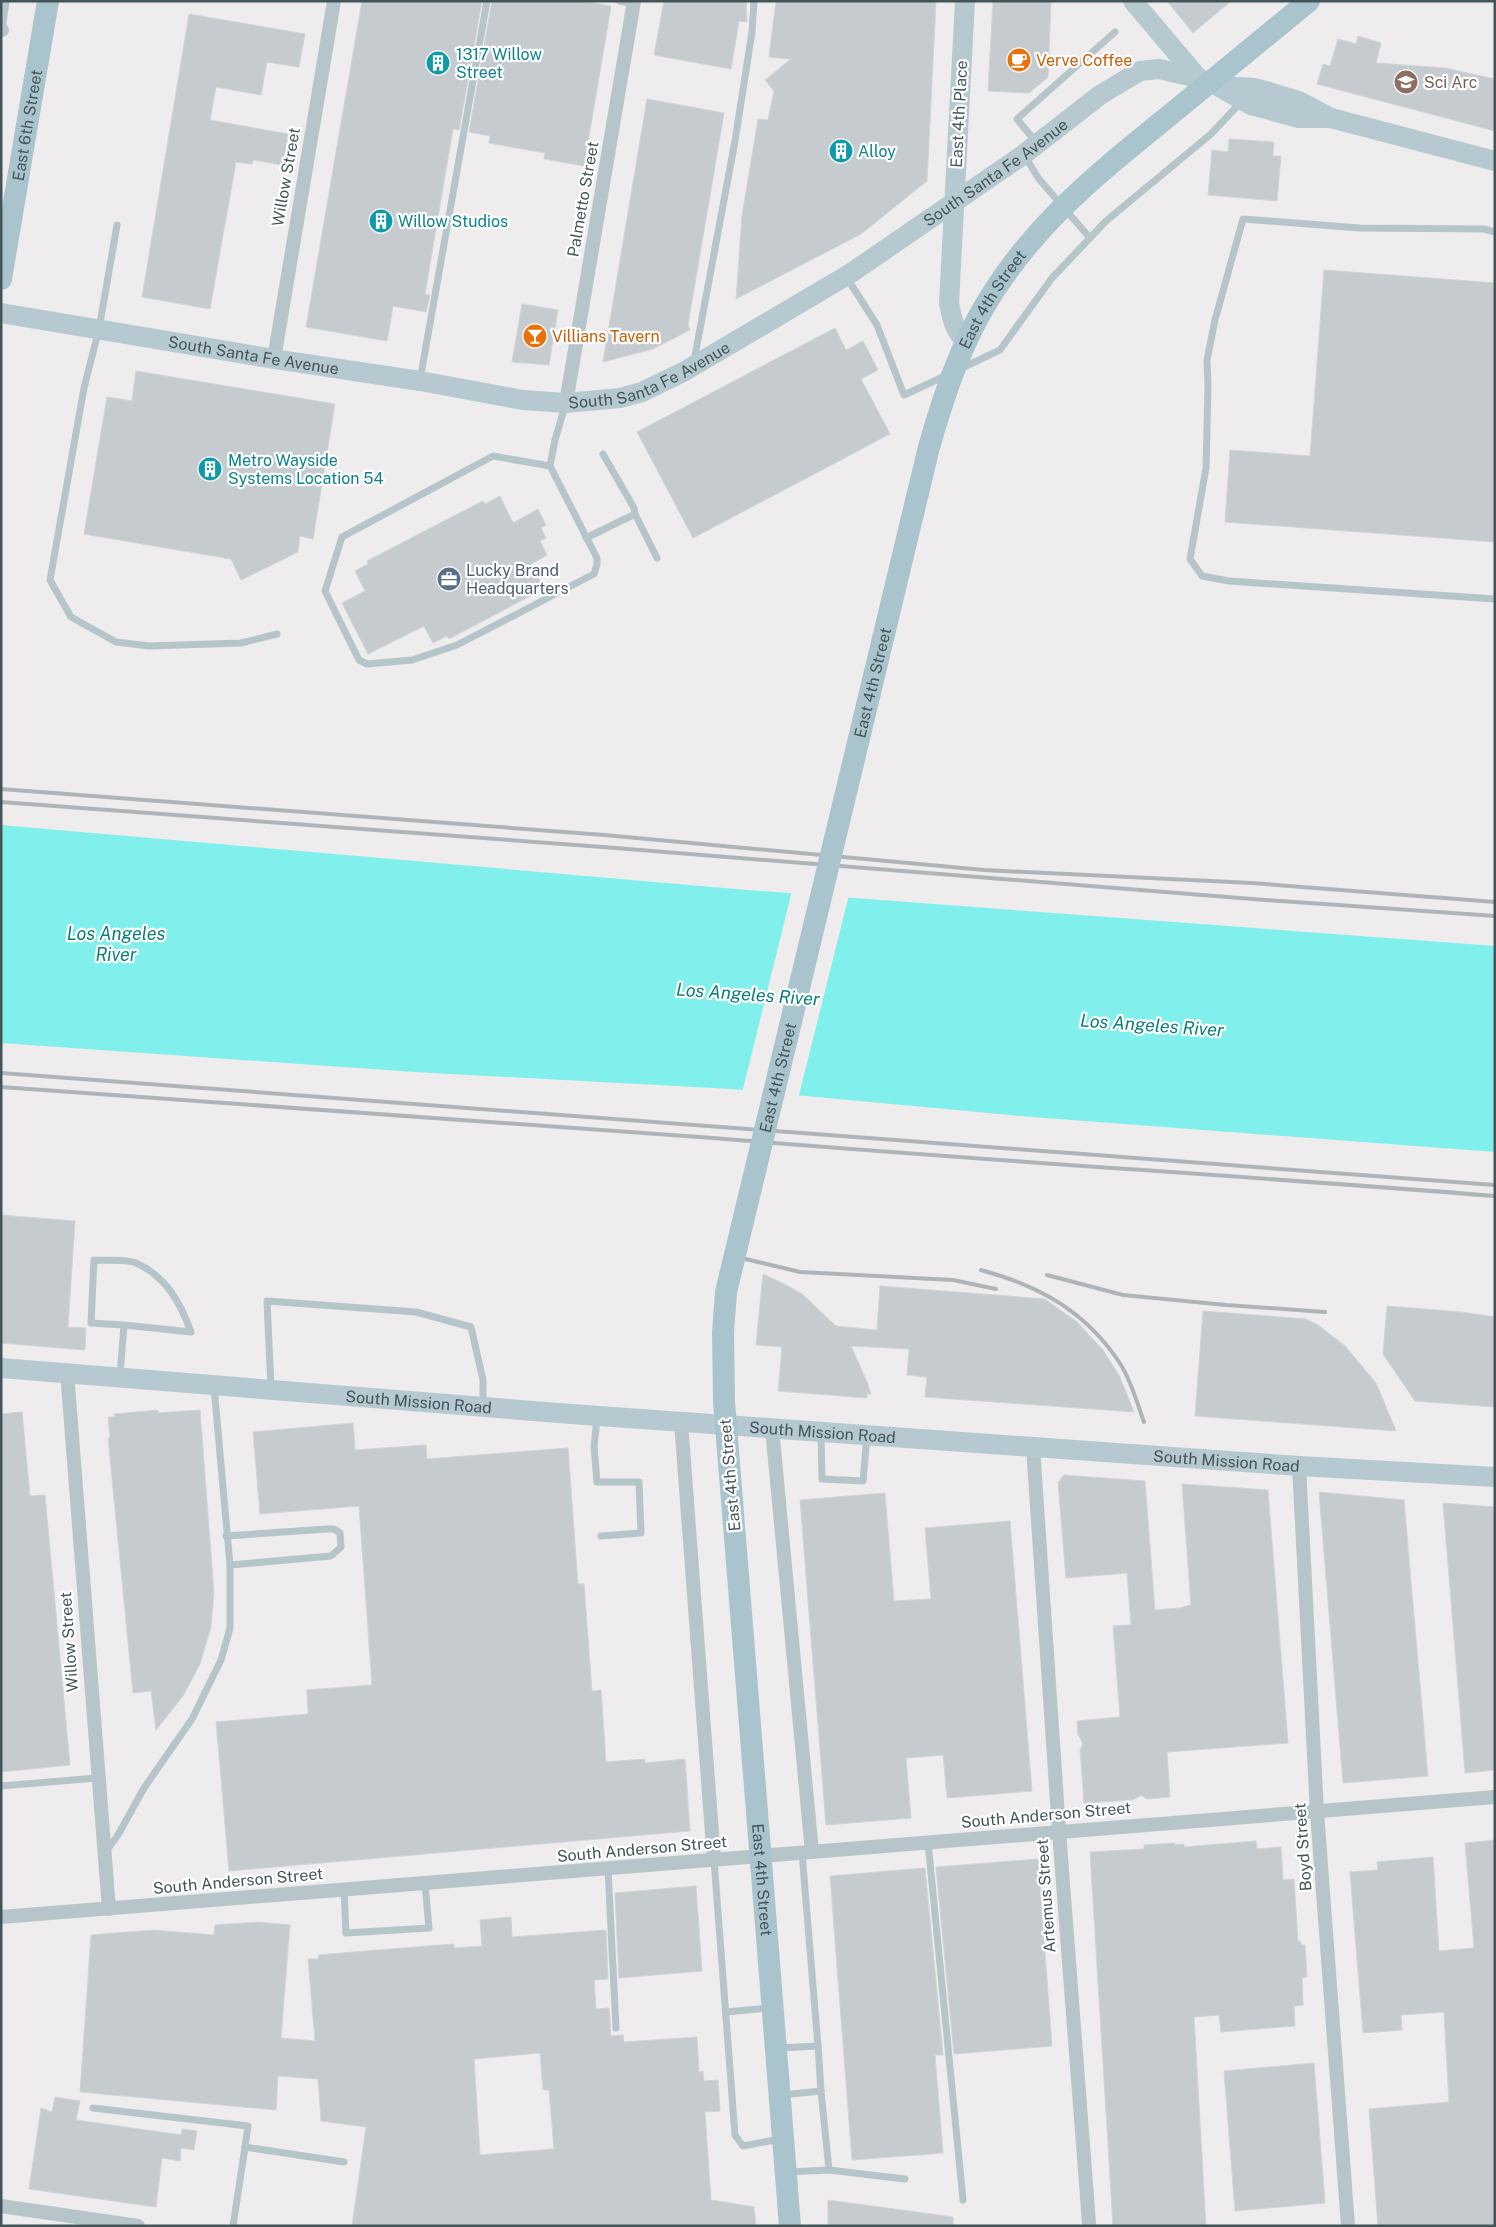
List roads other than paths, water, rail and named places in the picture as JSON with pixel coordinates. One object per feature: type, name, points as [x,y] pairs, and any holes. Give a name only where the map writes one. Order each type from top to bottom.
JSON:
[{"type":"main road","name":"East 6th Street","points":[[1,279],[48,1]]},
{"type":"main road","name":"East 4th Street","points":[[790,2226],[724,1401],[723,1350],[726,1292],[929,447],[949,382],[966,341],[1008,271],[1059,209],[1089,181],[1309,1]]},
{"type":"street","name":"Willow Street","points":[[274,359],[334,1]]},
{"type":"street","name":"East 4th Place","points":[[965,1],[949,303],[958,334],[966,341]]},
{"type":"street","points":[[1132,1],[1207,82]]},
{"type":"street","name":"Palmetto Street","points":[[566,403],[629,2]]},
{"type":"street","name":"South Santa Fe Avenue","points":[[1,313],[274,359],[420,381],[523,400],[566,403],[620,398],[642,392],[693,366],[845,276],[1031,150],[1100,95],[1140,71],[1158,69],[1207,82],[1255,88],[1300,101],[1332,118],[1495,161]]},
{"type":"street","name":"South Santa Fe Avenue","points":[[1207,82],[1251,105],[1299,118],[1332,118]]},
{"type":"street","name":"South Mission Road","points":[[1,1368],[597,1416],[1299,1466],[1495,1477]]},
{"type":"street","name":"Willow Street","points":[[66,1372],[97,1778],[109,1909]]},
{"type":"street","points":[[681,1422],[714,1860]]},
{"type":"street","points":[[772,1428],[807,1853]]},
{"type":"street","name":"Artemus Street","points":[[1033,1447],[1059,1831],[1089,2223]]},
{"type":"street","name":"Boyd Street","points":[[1299,1466],[1317,1812],[1348,2226]]},
{"type":"street","name":"South Anderson Street","points":[[1,1917],[760,1857],[1059,1831],[1317,1812],[1495,1796]]},
{"type":"street","points":[[1,2206],[138,2226]]},
{"type":"lane","points":[[1,31],[6,1]]},
{"type":"lane","points":[[420,381],[487,1]]},
{"type":"lane","points":[[693,366],[735,141],[752,32],[754,1]]},
{"type":"lane","points":[[1090,238],[1039,180],[1031,150],[1017,119],[1115,32]]},
{"type":"lane","points":[[845,276],[877,325],[904,396],[1000,350],[1052,278],[1106,221],[1211,134],[1243,100]]},
{"type":"lane","points":[[1495,232],[1484,229],[1359,228],[1243,219],[1215,320],[1207,360],[1206,468],[1190,559],[1202,576],[1229,581],[1495,599]]},
{"type":"lane","points":[[117,224],[99,329],[84,388],[50,580],[71,617],[116,642],[149,646],[242,642],[277,634]]},
{"type":"lane","points":[[550,466],[493,456],[342,537],[326,591],[359,660],[367,664],[412,660],[457,645],[594,574],[598,564],[597,558],[550,466],[555,440],[566,403]]},
{"type":"lane","points":[[603,454],[634,508],[635,514],[657,558]]},
{"type":"lane","points":[[586,538],[635,514]]},
{"type":"lane","points":[[94,1260],[136,1262],[162,1280],[182,1306],[191,1332],[124,1324],[91,1323],[94,1260]]},
{"type":"lane","points":[[271,1390],[267,1301],[416,1312],[472,1327],[483,1380],[483,1407]]},
{"type":"lane","points":[[120,1377],[124,1324]]},
{"type":"lane","points":[[104,1852],[118,1835],[144,1788],[192,1719],[221,1660],[230,1628],[230,1565],[214,1384]]},
{"type":"lane","points":[[597,1416],[594,1448],[597,1482],[639,1482],[641,1533],[601,1536]]},
{"type":"lane","points":[[820,1432],[822,1479],[863,1481],[867,1435]]},
{"type":"lane","points":[[226,1536],[327,1529],[334,1530],[340,1534],[341,1547],[332,1556],[230,1565]]},
{"type":"lane","points":[[1,1786],[97,1778]]},
{"type":"lane","points":[[928,1842],[963,2200]]},
{"type":"lane","points":[[807,1853],[821,2092],[829,2170]]},
{"type":"lane","points":[[714,1860],[735,2135],[743,2146],[783,2139]]},
{"type":"lane","points":[[608,1869],[616,2028]]},
{"type":"lane","points":[[344,1890],[346,1932],[429,1928],[425,1884]]},
{"type":"lane","points":[[726,2012],[772,2008]]},
{"type":"lane","points":[[776,2048],[818,2046]]},
{"type":"lane","points":[[779,2095],[821,2092]]},
{"type":"lane","points":[[93,2108],[248,2126],[233,2226]]},
{"type":"lane","points":[[246,2148],[344,2162]]},
{"type":"lane","points":[[786,2172],[829,2170],[905,2178]]},
{"type":"water","name":"Los Angeles River","points":[[1,825],[747,890],[1495,946],[1495,1152],[1032,1117],[731,1089],[414,1072],[1,1043]]},
{"type":"railway","points":[[1,789],[604,835],[984,870],[1252,883],[1495,902]]},
{"type":"railway","points":[[1,802],[603,847],[1252,899],[1495,916]]},
{"type":"railway","points":[[1,1073],[1495,1185]]},
{"type":"railway","points":[[1,1087],[1495,1196]]},
{"type":"railway","points":[[733,1256],[800,1272],[953,1280],[996,1289]]},
{"type":"railway","points":[[981,1270],[1023,1284],[1042,1293],[1077,1316],[1093,1330],[1108,1346],[1125,1372],[1144,1422]]},
{"type":"railway","points":[[1047,1275],[1123,1295],[1325,1312]]},
{"type":"place","name":"Verve Coffee","points":[[1019,60]]},
{"type":"place","name":"1317 Willow Street","points":[[438,63]]},
{"type":"place","name":"Sci Arc","points":[[1406,82]]},
{"type":"place","name":"Alloy","points":[[841,151]]},
{"type":"place","name":"Willow Studios","points":[[381,221]]},
{"type":"place","name":"Villians Tavern","points":[[535,336]]},
{"type":"place","name":"Metro Wayside Systems Location 54","points":[[210,469]]},
{"type":"place","name":"Lucky Brand Headquarters","points":[[449,579]]}]
